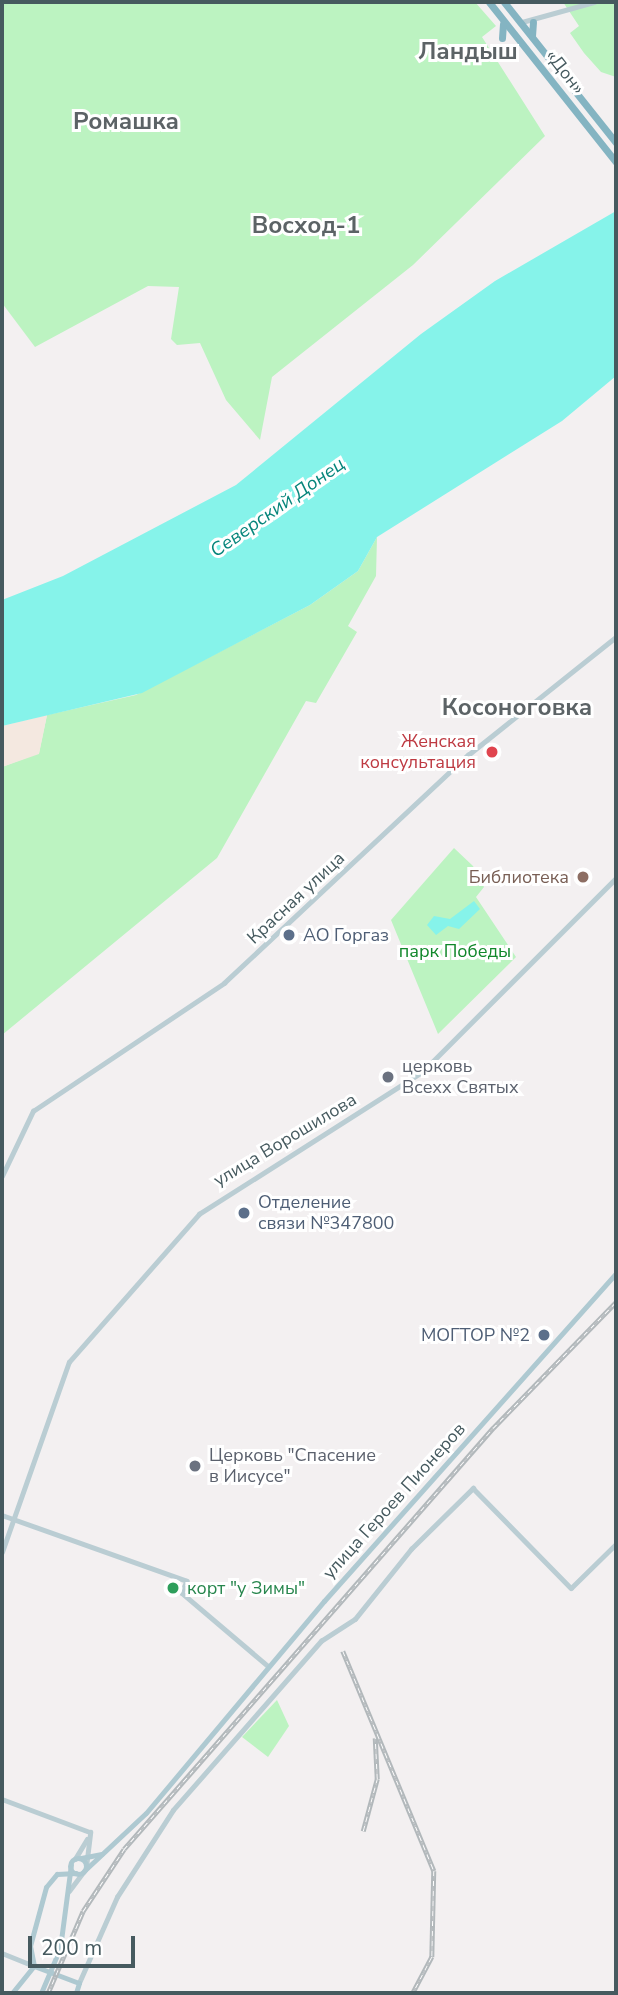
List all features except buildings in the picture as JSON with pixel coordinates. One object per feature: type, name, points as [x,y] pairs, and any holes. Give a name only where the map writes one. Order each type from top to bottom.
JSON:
[{"type":"highway","name":"«Дон»","points":[[489,2],[616,162]]},
{"type":"highway","name":"«Дон»","points":[[504,2],[616,143]]},
{"type":"highway","points":[[499,13],[502,38],[519,39]]},
{"type":"highway","points":[[532,37],[533,22]]},
{"type":"main road","name":"улица Героев Пионеров","points":[[85,1869],[114,1847],[268,1666],[616,1273]]},
{"type":"main road","name":"улица Героев Пионеров","points":[[75,1861],[114,1847]]},
{"type":"main road","points":[[73,1872],[75,1861],[85,1869]]},
{"type":"main road","points":[[34,1966],[30,1955],[46,1887],[55,1875],[85,1869]]},
{"type":"main road","name":"улица Героев Пионеров","points":[[41,1993],[60,1948],[66,1898],[73,1872]]},
{"type":"main road","points":[[12,1993],[26,1969],[34,1966],[79,1983],[76,1993]]},
{"type":"street","points":[[519,21],[533,22],[594,2]]},
{"type":"street","name":"Красная улица","points":[[2,1177],[33,1111],[224,983],[468,755],[616,637]]},
{"type":"street","name":"улица Ворошилова","points":[[2,1552],[69,1362],[202,1211],[422,1072],[616,878]]},
{"type":"street","points":[[79,1983],[117,1897],[173,1810],[321,1641],[355,1619],[411,1549],[473,1488],[571,1588],[616,1544]]},
{"type":"street","points":[[2,1515],[187,1581],[183,1593],[268,1666]]},
{"type":"street","points":[[2,1799],[90,1832]]},
{"type":"street","points":[[85,1869],[90,1832]]},
{"type":"street","points":[[75,1861],[90,1832]]},
{"type":"street","name":"улица Героев Пионеров","points":[[66,1898],[85,1869]]},
{"type":"street","points":[[2,1952],[34,1966]]},
{"type":"green space","points":[[2,2],[475,2],[496,26],[482,37],[545,136],[413,265],[272,377],[260,440],[226,400],[200,343],[177,345],[171,339],[179,287],[148,286],[35,347],[2,303]]},
{"type":"green space","points":[[563,2],[616,2],[616,77],[601,72],[584,53],[570,33],[579,26]]},
{"type":"green space","points":[[377,537],[376,576],[348,626],[357,632],[316,703],[306,701],[217,858],[2,1035],[2,767],[39,753],[47,715],[136,695],[310,605],[358,571]]},
{"type":"green space","name":"парк Победы","points":[[454,848],[473,866],[484,887],[476,897],[516,957],[438,1034],[391,920]]},
{"type":"green space","points":[[277,1700],[289,1726],[268,1757],[242,1737]]},
{"type":"sand","points":[[47,715],[39,754],[2,767],[2,726]]},
{"type":"water","name":"Северский Донец","points":[[616,211],[616,376],[562,421],[377,537],[358,571],[310,605],[142,693],[2,726],[2,600],[63,576],[236,485],[421,334],[495,281]]},
{"type":"water","points":[[474,901],[480,909],[459,929],[448,926],[436,935],[427,925],[434,916],[450,919]]},
{"type":"railway","points":[[48,1993],[83,1911],[124,1849],[493,1428],[616,1302]]},
{"type":"railway","points":[[343,1651],[434,1871],[432,1957],[413,1993]]},
{"type":"railway","points":[[363,1831],[377,1779],[375,1738]]},
{"type":"place","name":"Женская консультация","points":[[492,752]]},
{"type":"place","name":"Библиотека","points":[[583,877]]},
{"type":"place","name":"АО Горгаз","points":[[289,935]]},
{"type":"place","name":"церковь Всехх Святых","points":[[388,1077]]},
{"type":"place","name":"Отделение связи №347800","points":[[244,1213]]},
{"type":"place","name":"МОГТОР №2","points":[[544,1335]]},
{"type":"place","name":"Церковь \"Спасение в Иисусе\"","points":[[195,1466]]},
{"type":"place","name":"корт \"у Зимы\"","points":[[173,1588]]},
{"type":"district","name":"Ландыш","points":[[468,52]]},
{"type":"district","name":"Ромашка","points":[[126,122]]},
{"type":"district","name":"Восход-1","points":[[306,226]]},
{"type":"district","name":"Косоноговка","points":[[517,708]]}]
